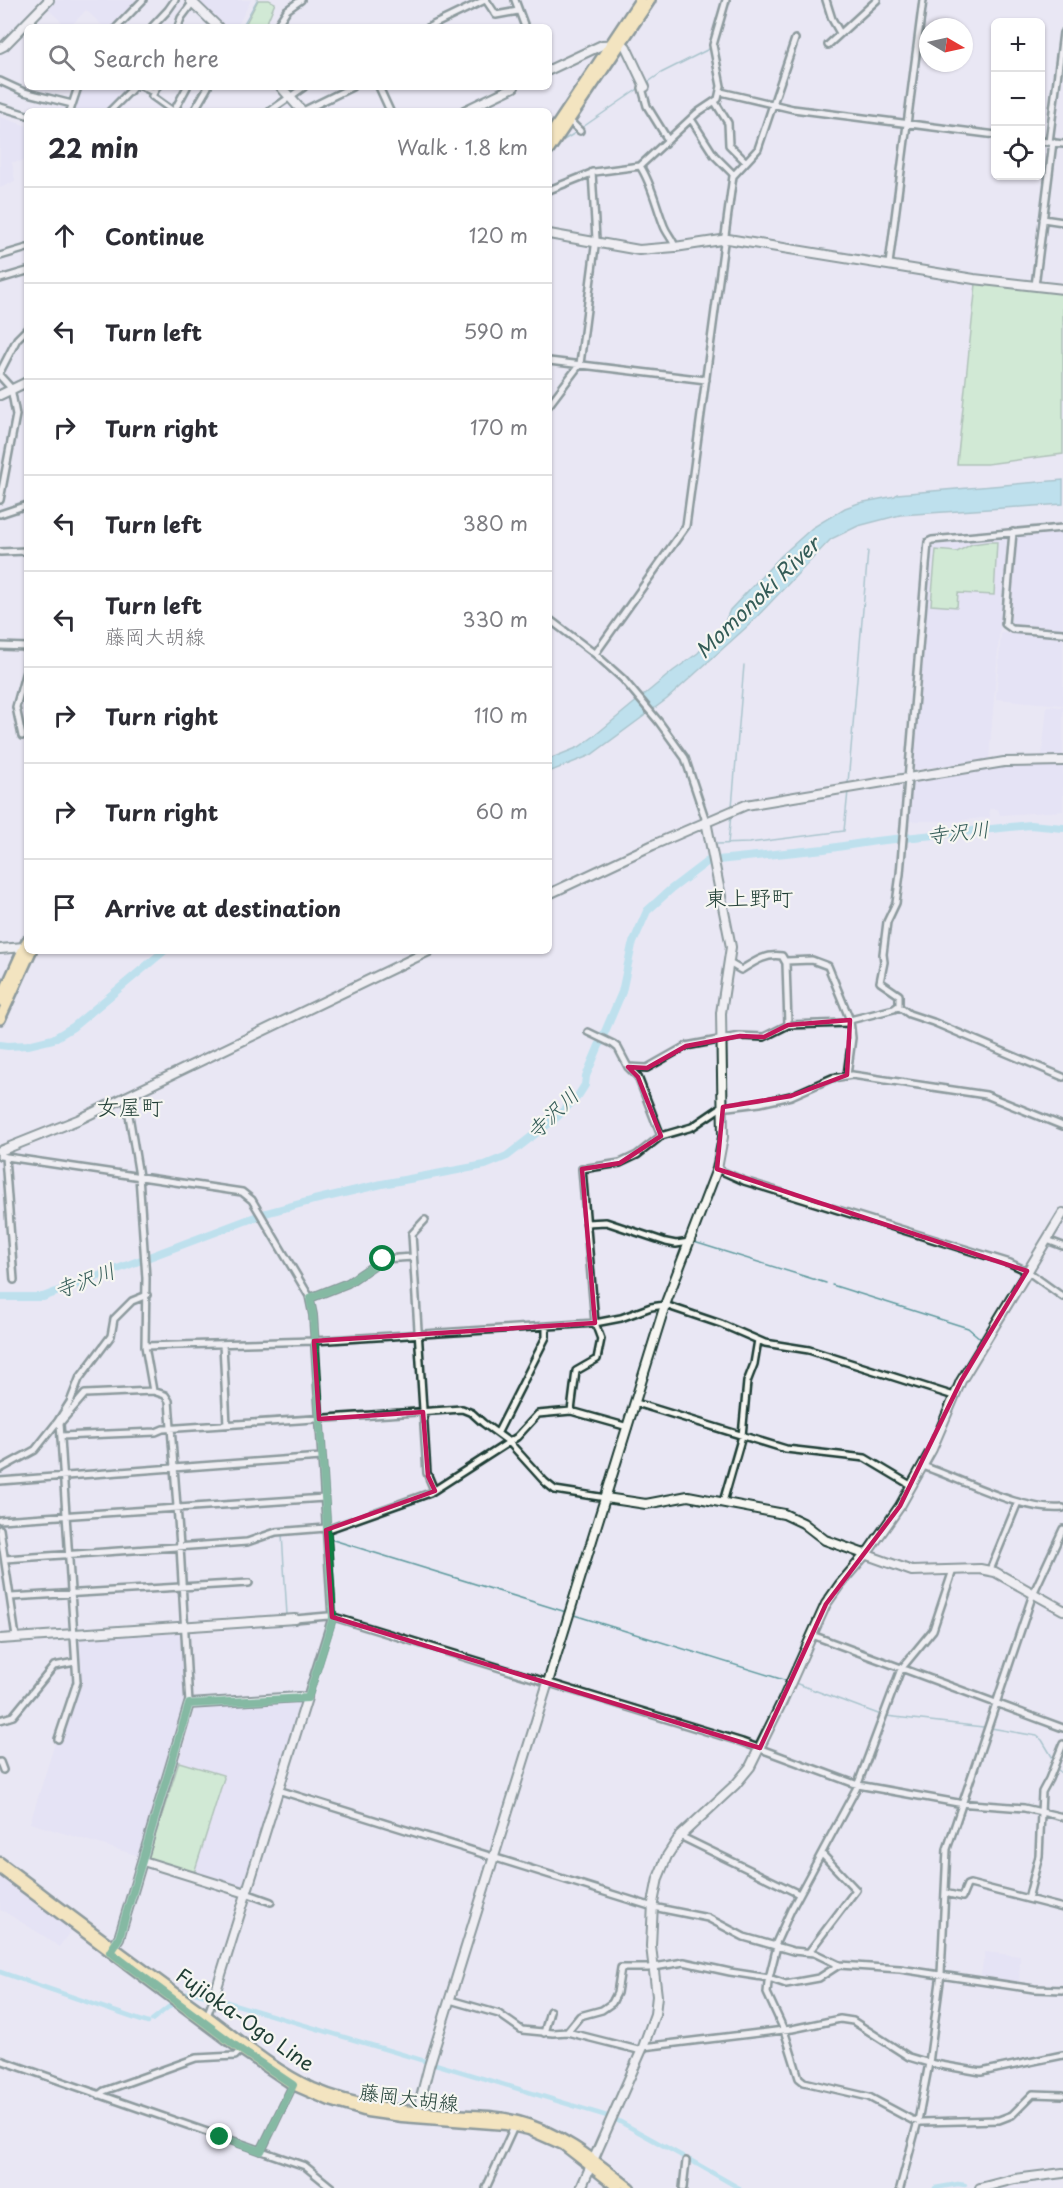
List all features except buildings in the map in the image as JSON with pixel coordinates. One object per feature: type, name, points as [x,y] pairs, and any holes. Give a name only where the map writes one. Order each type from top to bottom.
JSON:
[{"type":"highway","points":[[616,44],[640,0]]},
{"type":"highway","points":[[552,144],[567,116],[616,44],[650,0]]},
{"type":"highway","points":[[552,134],[567,116]]},
{"type":"highway","points":[[0,1001],[24,952]]},
{"type":"highway","points":[[0,1019],[24,954]]},
{"type":"main road","name":"Fujioka-Ogo Line","points":[[0,1862],[112,1949],[279,2069],[314,2088],[369,2106],[416,2115],[516,2120],[554,2134],[630,2188]]},
{"type":"main road","name":"藤岡大胡線","points":[[0,1869],[112,1949],[241,2050],[293,2085],[352,2108],[391,2116],[416,2115],[514,2127],[553,2140],[592,2163],[618,2188]]},
{"type":"street","points":[[26,24],[49,0]]},
{"type":"street","points":[[121,24],[143,0]]},
{"type":"street","points":[[155,24],[175,0]]},
{"type":"street","points":[[278,24],[287,10],[301,0]]},
{"type":"street","points":[[435,24],[486,0],[495,15],[518,11]]},
{"type":"street","points":[[515,0],[524,24]]},
{"type":"street","points":[[552,189],[592,172],[640,166],[691,119],[715,102],[722,86],[713,45],[726,0]]},
{"type":"street","points":[[826,0],[832,19],[840,33]]},
{"type":"street","points":[[828,45],[877,0]]},
{"type":"street","points":[[889,264],[923,0]]},
{"type":"street","points":[[179,24],[191,1],[209,24]]},
{"type":"street","points":[[0,48],[24,26]]},
{"type":"street","points":[[1035,286],[1063,33]]},
{"type":"street","points":[[595,654],[684,529],[733,174],[758,149],[795,39]]},
{"type":"street","points":[[552,69],[598,47],[616,44],[626,46],[644,88],[647,106],[668,140]]},
{"type":"street","points":[[0,81],[24,92],[72,104]]},
{"type":"street","points":[[71,108],[77,90]]},
{"type":"street","points":[[113,108],[131,90]]},
{"type":"street","points":[[155,90],[154,97],[170,108]]},
{"type":"street","points":[[176,108],[184,90]]},
{"type":"street","points":[[196,108],[205,90]]},
{"type":"street","points":[[284,90],[300,108]]},
{"type":"street","points":[[274,108],[300,90]]},
{"type":"street","points":[[308,108],[346,90]]},
{"type":"street","points":[[380,90],[389,108]]},
{"type":"street","points":[[470,108],[508,90]]},
{"type":"street","points":[[721,92],[774,105],[991,134]]},
{"type":"street","points":[[715,102],[728,123],[729,145],[746,162]]},
{"type":"street","points":[[0,106],[24,114]]},
{"type":"street","points":[[567,116],[580,131]]},
{"type":"street","points":[[691,119],[714,155],[733,174]]},
{"type":"street","points":[[1045,141],[1063,144]]},
{"type":"street","points":[[640,166],[653,194],[664,227],[675,247]]},
{"type":"street","points":[[552,401],[580,364],[595,242],[592,172]]},
{"type":"street","points":[[1043,219],[1063,222]]},
{"type":"street","points":[[552,235],[639,250],[724,240],[974,279],[1063,289]]},
{"type":"street","points":[[0,256],[24,249]]},
{"type":"street","points":[[0,279],[24,272]]},
{"type":"street","points":[[0,500],[16,415],[11,388],[0,374],[17,339],[24,332]]},
{"type":"street","points":[[552,361],[706,380]]},
{"type":"street","points":[[0,395],[24,383]]},
{"type":"street","points":[[0,513],[24,506]]},
{"type":"street","points":[[899,1006],[899,995],[880,982],[887,922],[896,903],[929,541],[1062,528]]},
{"type":"street","points":[[1013,532],[1005,624],[1012,629],[1063,633]]},
{"type":"street","points":[[0,552],[24,551]]},
{"type":"street","points":[[416,2115],[665,1305],[717,1169],[723,1137],[722,994],[729,963],[730,939],[706,821],[685,758],[659,722],[628,684],[595,654],[552,621]]},
{"type":"street","points":[[0,646],[24,648]]},
{"type":"street","points":[[22,736],[16,707],[24,678]]},
{"type":"street","points":[[552,893],[706,821],[736,808],[762,801],[1004,762],[1063,761]]},
{"type":"street","points":[[0,949],[24,946]]},
{"type":"street","points":[[2,1154],[80,1119],[423,954]]},
{"type":"street","points":[[729,963],[741,970],[765,956],[782,956],[786,961],[788,1025]]},
{"type":"street","points":[[786,961],[812,960],[828,966],[850,1020],[852,1038],[847,1075]]},
{"type":"street","points":[[628,1067],[647,1068],[686,1046],[747,1035],[764,1037],[788,1025],[848,1023],[850,1020],[894,1010],[899,1006]]},
{"type":"street","points":[[899,1006],[909,1014],[1063,1077]]},
{"type":"street","points":[[590,1033],[614,1044],[628,1067],[638,1077],[661,1136]]},
{"type":"street","points":[[571,1411],[576,1371],[597,1359],[601,1339],[595,1323],[582,1169],[620,1163],[637,1155],[661,1136],[692,1127],[723,1107],[760,1103],[791,1096],[832,1078],[847,1075],[986,1095],[1063,1126]]},
{"type":"street","points":[[126,1097],[139,1176],[147,1295],[145,1346],[153,1391]]},
{"type":"street","points":[[2,1154],[239,1191],[249,1197],[255,1205],[310,1298],[332,1617],[207,2016]]},
{"type":"street","points":[[2,1154],[14,1280]]},
{"type":"street","points":[[717,1169],[744,1180],[1010,1263],[1027,1271],[1063,1297]]},
{"type":"street","points":[[581,2188],[642,2049],[657,2008],[651,1946],[656,1883],[661,1868],[680,1836],[740,1780],[760,1748],[829,1598],[883,1532],[912,1486],[961,1381],[1063,1213]]},
{"type":"street","points":[[425,1220],[412,1232],[427,1473],[435,1490]]},
{"type":"street","points":[[586,1223],[606,1222],[666,1242],[676,1244],[690,1242]]},
{"type":"street","points":[[1047,1240],[1063,1246]]},
{"type":"street","points":[[310,1298],[348,1283],[383,1259],[413,1257]]},
{"type":"street","points":[[58,1739],[77,1682],[65,1477],[59,1422],[79,1379],[111,1336],[114,1319],[132,1301],[147,1295]]},
{"type":"street","points":[[145,1346],[314,1341],[546,1327],[595,1323],[665,1305],[722,1324],[758,1340],[809,1350],[954,1396]]},
{"type":"street","points":[[498,1432],[545,1339],[546,1327]]},
{"type":"street","points":[[723,1502],[742,1436],[747,1382],[754,1364],[758,1340]]},
{"type":"street","points":[[223,1344],[227,1425]]},
{"type":"street","points":[[0,1474],[3,1468],[35,1450],[85,1394],[153,1391],[165,1395],[169,1401],[186,1627],[189,1704],[119,1938],[112,1949]]},
{"type":"street","points":[[636,1403],[798,1452],[865,1458],[912,1486]]},
{"type":"street","points":[[61,1437],[462,1409],[472,1413],[498,1432],[555,1490],[646,1504],[688,1496],[790,1516],[825,1540],[915,1571],[990,1570],[1063,1610]]},
{"type":"street","points":[[5,1559],[246,1542],[276,1532],[326,1529],[417,1499],[435,1490],[509,1442],[538,1414],[571,1411],[628,1427]]},
{"type":"street","points":[[0,1481],[321,1457]]},
{"type":"street","points":[[923,1466],[1018,1502],[1049,1509],[1063,1509]]},
{"type":"street","points":[[0,1520],[324,1498]]},
{"type":"street","points":[[990,1570],[1018,1502]]},
{"type":"street","points":[[0,1530],[16,1637]]},
{"type":"street","points":[[900,2188],[918,2121],[941,1974],[946,1849],[1033,1594],[1063,1530]]},
{"type":"street","points":[[953,1570],[932,1633],[901,1669],[858,1785],[799,1894],[776,1946],[767,1992],[784,2030],[799,2078],[804,2082],[869,2097],[918,2121],[999,2120],[1012,2115],[1033,2094],[1063,2095]]},
{"type":"street","points":[[11,1597],[249,1582]]},
{"type":"street","points":[[0,1639],[332,1617],[760,1748],[858,1785],[962,1804],[1024,1808],[1063,1817]]},
{"type":"street","points":[[812,1635],[1063,1728]]},
{"type":"street","points":[[0,1720],[13,1716],[54,1666],[75,1662]]},
{"type":"street","points":[[189,1704],[308,1698]]},
{"type":"street","points":[[1028,1899],[1039,1856],[1042,1790],[1063,1744]]},
{"type":"street","points":[[0,1762],[3,1770]]},
{"type":"street","points":[[278,1790],[653,1907],[708,1918],[744,1937],[799,1952],[809,1952],[839,1965],[941,1974],[1034,1989],[1063,1990]]},
{"type":"street","points":[[680,1836],[799,1894]]},
{"type":"street","points":[[809,1952],[856,1890],[822,1854]]},
{"type":"street","points":[[143,1861],[271,1902]]},
{"type":"street","points":[[945,1893],[962,1897],[965,1887],[970,1884],[1063,1908]]},
{"type":"street","points":[[567,2032],[580,2016],[602,2010],[612,2003],[617,1993],[621,1968],[652,1968],[684,1962],[769,1978],[786,1984],[819,1978],[839,1965]]},
{"type":"street","points":[[450,2000],[499,2014],[522,2030],[544,2033],[567,2032],[642,2049],[784,2030],[840,2019],[853,2021],[909,2057],[928,2063],[981,2072],[1063,2055]]},
{"type":"street","points":[[544,2033],[550,2011]]},
{"type":"street","points":[[99,2095],[104,2091],[196,2058],[235,2056],[241,2050]]},
{"type":"street","points":[[0,2060],[308,2167],[332,2188]]},
{"type":"street","points":[[261,2151],[293,2085]]},
{"type":"street","points":[[486,2188],[514,2127]]},
{"type":"street","points":[[683,2188],[686,2161]]},
{"type":"street","points":[[980,2188],[1015,2179],[1063,2173]]},
{"type":"highlighted area","points":[[850,1020],[847,1075],[791,1096],[723,1107],[717,1169],[1027,1271],[961,1381],[900,1506],[826,1604],[760,1748],[332,1617],[326,1530],[435,1491],[428,1476],[423,1412],[319,1419],[314,1341],[595,1323],[582,1169],[620,1163],[661,1136],[638,1077],[628,1067],[647,1068],[686,1046],[740,1036],[764,1037],[788,1025]]},
{"type":"shaded area","points":[[53,0],[138,0],[116,24],[101,24],[86,10],[73,24],[64,24],[47,8]]},
{"type":"shaded area","points":[[199,0],[251,0],[239,24],[218,24],[197,5]]},
{"type":"shaded area","points":[[78,90],[128,90],[110,108],[73,108]]},
{"type":"shaded area","points":[[0,117],[24,125],[24,161],[12,162],[15,181],[0,188]]},
{"type":"shaded area","points":[[1063,531],[1063,628],[1012,624],[1017,537]]},
{"type":"shaded area","points":[[1007,539],[989,759],[914,770],[932,547]]},
{"type":"shaded area","points":[[1001,633],[1063,638],[1063,705],[996,699]]},
{"type":"shaded area","points":[[1047,706],[1063,707],[1063,757],[1042,756]]},
{"type":"shaded area","points":[[1038,764],[1063,766],[1063,811],[1000,815],[998,809],[989,809],[990,817],[955,821],[907,821],[910,780],[987,767]]},
{"type":"shaded area","points":[[151,1631],[152,1634],[181,1633],[186,1698],[139,1856],[30,1823],[55,1743],[61,1740],[78,1683],[77,1666],[81,1666],[79,1639],[139,1635],[139,1632]]},
{"type":"shaded area","points":[[300,1701],[302,1704],[245,1889],[194,1873],[224,1778],[223,1775],[179,1762],[194,1711],[197,1708]]},
{"type":"shaded area","points":[[0,1876],[71,1930],[59,1947],[0,1910]]},
{"type":"shaded area","points":[[985,1952],[1020,1956],[1019,1985],[980,1979]]},
{"type":"green space","points":[[258,0],[269,0],[275,3],[266,24],[246,24]]},
{"type":"green space","points":[[976,284],[1063,293],[1063,454],[987,464],[957,464]]},
{"type":"green space","points":[[997,542],[994,595],[958,593],[957,607],[931,605],[936,550],[957,552],[972,544]]},
{"type":"green space","points":[[179,1762],[223,1775],[224,1778],[194,1873],[148,1858]]},
{"type":"water","points":[[1063,480],[1063,504],[900,515],[858,526],[831,539],[750,624],[667,699],[591,755],[552,771],[552,758],[579,747],[593,737],[698,653],[723,626],[730,610],[781,556],[812,528],[845,508],[897,494]]},
{"type":"waterway","points":[[244,24],[257,0]]},
{"type":"waterway","points":[[647,83],[661,73],[711,48]]},
{"type":"waterway","points":[[580,129],[641,87]]},
{"type":"waterway","points":[[562,141],[577,132]]},
{"type":"waterway","points":[[848,783],[868,551]]},
{"type":"waterway","points":[[732,807],[744,665]]},
{"type":"waterway","points":[[717,844],[749,843],[844,831],[848,791]]},
{"type":"waterway","points":[[728,843],[731,815]]},
{"type":"waterway","name":"寺沢川","points":[[0,1297],[43,1297],[266,1213],[382,1184],[485,1165],[507,1156],[558,1116],[578,1096],[585,1085],[586,1076],[622,992],[632,945],[647,911],[708,861],[1030,825],[1063,828]]},
{"type":"waterway","name":"Momonoki River","points":[[0,1045],[28,1045],[53,1039],[73,1027],[160,954]]},
{"type":"waterway","points":[[694,1242],[826,1283]]},
{"type":"waterway","points":[[832,1285],[968,1328],[981,1339]]},
{"type":"waterway","points":[[546,1416],[574,1414]]},
{"type":"waterway","points":[[525,1432],[541,1416]]},
{"type":"waterway","points":[[596,1421],[623,1429]]},
{"type":"waterway","points":[[341,1527],[429,1496]]},
{"type":"waterway","points":[[296,1533],[322,1531]]},
{"type":"waterway","points":[[331,1531],[330,1539],[566,1612]]},
{"type":"waterway","points":[[282,1534],[287,1615]]},
{"type":"waterway","points":[[574,1615],[787,1681]]},
{"type":"waterway","points":[[196,1629],[288,1623]]},
{"type":"waterway","points":[[795,1683],[881,1715]]},
{"type":"waterway","points":[[16,1717],[26,1705]]},
{"type":"waterway","points":[[886,1716],[983,1727]]},
{"type":"waterway","points":[[0,1723],[5,1721]]},
{"type":"waterway","points":[[991,1728],[1037,1736],[1054,1760]]},
{"type":"waterway","points":[[1057,1769],[1063,1774]]},
{"type":"waterway","points":[[0,1972],[148,2023]]},
{"type":"waterway","points":[[188,1993],[217,1999],[428,2062]]},
{"type":"waterway","points":[[152,2020],[171,2005]]},
{"type":"waterway","points":[[432,2063],[522,2090]]},
{"type":"waterway","points":[[525,2091],[607,2116]]},
{"type":"waterway","points":[[615,2119],[684,2157]]},
{"type":"waterway","points":[[690,2160],[739,2188]]},
{"type":"waterway","points":[[935,2188],[965,2185]]},
{"type":"district","name":"東上野町","points":[[749,898]]},
{"type":"district","name":"女屋町","points":[[130,1107]]},
{"type":"route","points":[[220,2137],[261,2151],[293,2085],[241,2050],[110,1952],[119,1938],[189,1704],[308,1698],[333,1618],[310,1298],[348,1283],[383,1259]]}]
